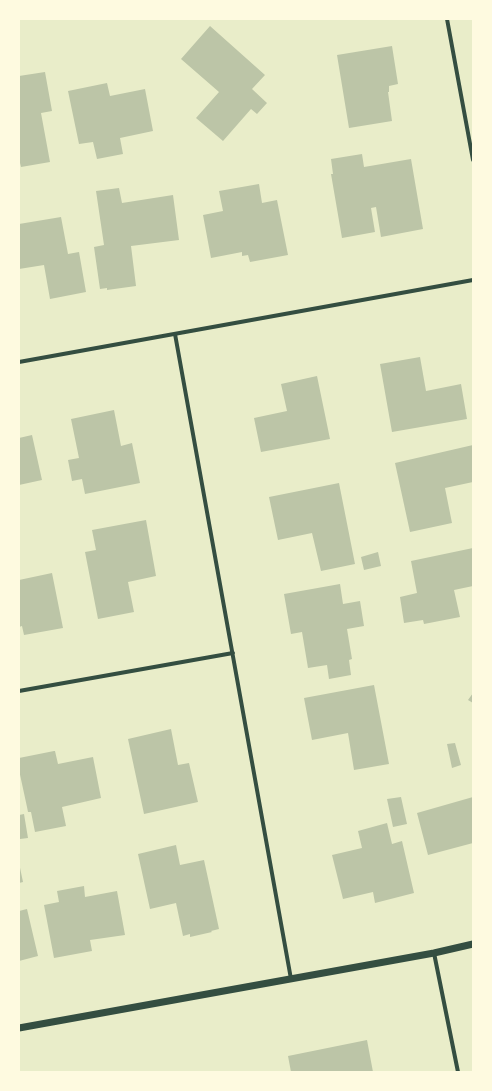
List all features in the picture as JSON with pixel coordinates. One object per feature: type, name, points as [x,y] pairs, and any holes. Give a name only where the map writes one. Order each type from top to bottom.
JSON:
[{"type":"street","points":[[447,19],[473,160]]},
{"type":"street","points":[[19,362],[473,280]]},
{"type":"street","points":[[175,334],[291,979]]},
{"type":"street","points":[[19,691],[233,653]]},
{"type":"street","points":[[19,1028],[434,953],[473,944]]},
{"type":"street","points":[[434,953],[458,1072]]},
{"type":"building","points":[[210,26],[265,75],[252,89],[267,103],[257,114],[251,109],[223,141],[196,118],[219,92],[181,59]]},
{"type":"building","points":[[392,46],[398,84],[389,86],[388,92],[392,121],[349,128],[337,55]]},
{"type":"building","points":[[45,72],[52,111],[41,113],[50,162],[21,167],[19,159],[19,76]]},
{"type":"building","points":[[107,83],[110,96],[145,89],[153,131],[120,138],[123,154],[97,159],[93,142],[79,144],[68,91]]},
{"type":"building","points":[[362,154],[364,167],[411,159],[423,229],[381,237],[376,207],[371,208],[375,232],[342,238],[331,174],[333,174],[331,159]]},
{"type":"building","points":[[259,184],[262,203],[277,200],[288,255],[250,262],[248,255],[242,256],[242,252],[211,258],[203,215],[223,211],[219,191]]},
{"type":"building","points":[[119,188],[122,203],[173,195],[179,240],[131,246],[136,286],[107,290],[107,288],[100,289],[94,247],[104,245],[96,191]]},
{"type":"building","points":[[61,217],[68,254],[79,252],[86,292],[50,299],[44,265],[19,269],[19,224]]},
{"type":"building","points":[[420,357],[426,391],[461,384],[467,419],[392,432],[380,364]]},
{"type":"building","points":[[317,376],[330,439],[261,452],[254,418],[287,411],[281,384]]},
{"type":"building","points":[[114,410],[121,446],[132,443],[140,483],[85,494],[82,479],[72,481],[68,460],[79,458],[71,419]]},
{"type":"building","points":[[32,435],[42,480],[19,485],[19,438]]},
{"type":"building","points":[[473,445],[473,482],[445,488],[452,523],[410,532],[395,463]]},
{"type":"building","points":[[339,483],[355,564],[321,571],[312,533],[278,540],[269,497]]},
{"type":"building","points":[[146,520],[156,576],[128,582],[134,612],[98,619],[85,552],[96,550],[92,530]]},
{"type":"building","points":[[473,548],[473,586],[454,590],[460,617],[424,624],[423,620],[404,623],[400,597],[417,593],[411,561]]},
{"type":"building","points":[[378,552],[381,566],[364,570],[361,557]]},
{"type":"building","points":[[52,573],[63,628],[24,635],[22,626],[19,627],[19,580]]},
{"type":"building","points":[[340,584],[343,604],[360,601],[364,626],[347,629],[352,659],[349,660],[351,675],[329,679],[327,665],[308,668],[302,632],[291,634],[284,594]]},
{"type":"building","points":[[374,685],[389,764],[354,770],[348,733],[312,740],[304,698]]},
{"type":"building","points":[[473,693],[473,703],[468,700]]},
{"type":"building","points":[[171,729],[178,765],[189,763],[198,802],[144,814],[128,739]]},
{"type":"building","points":[[455,743],[461,765],[452,768],[447,744]]},
{"type":"building","points":[[55,751],[58,764],[93,757],[101,798],[62,807],[66,826],[35,832],[31,812],[28,812],[19,770],[19,758]]},
{"type":"building","points":[[401,797],[407,824],[393,827],[387,799]]},
{"type":"building","points":[[473,797],[473,843],[428,855],[417,813]]},
{"type":"building","points":[[24,814],[28,838],[20,839],[19,815]]},
{"type":"building","points":[[387,823],[392,844],[402,841],[414,893],[375,903],[373,892],[343,899],[332,855],[362,848],[358,831]]},
{"type":"building","points":[[176,845],[180,865],[204,860],[219,929],[190,937],[190,934],[183,936],[176,903],[150,909],[138,854]]},
{"type":"building","points":[[19,863],[23,882],[19,883]]},
{"type":"building","points":[[84,886],[85,897],[117,891],[125,935],[90,940],[92,951],[54,958],[44,905],[59,902],[57,891]]},
{"type":"building","points":[[27,909],[38,956],[19,961],[19,911]]},
{"type":"building","points":[[367,1040],[373,1072],[291,1072],[288,1056]]}]
